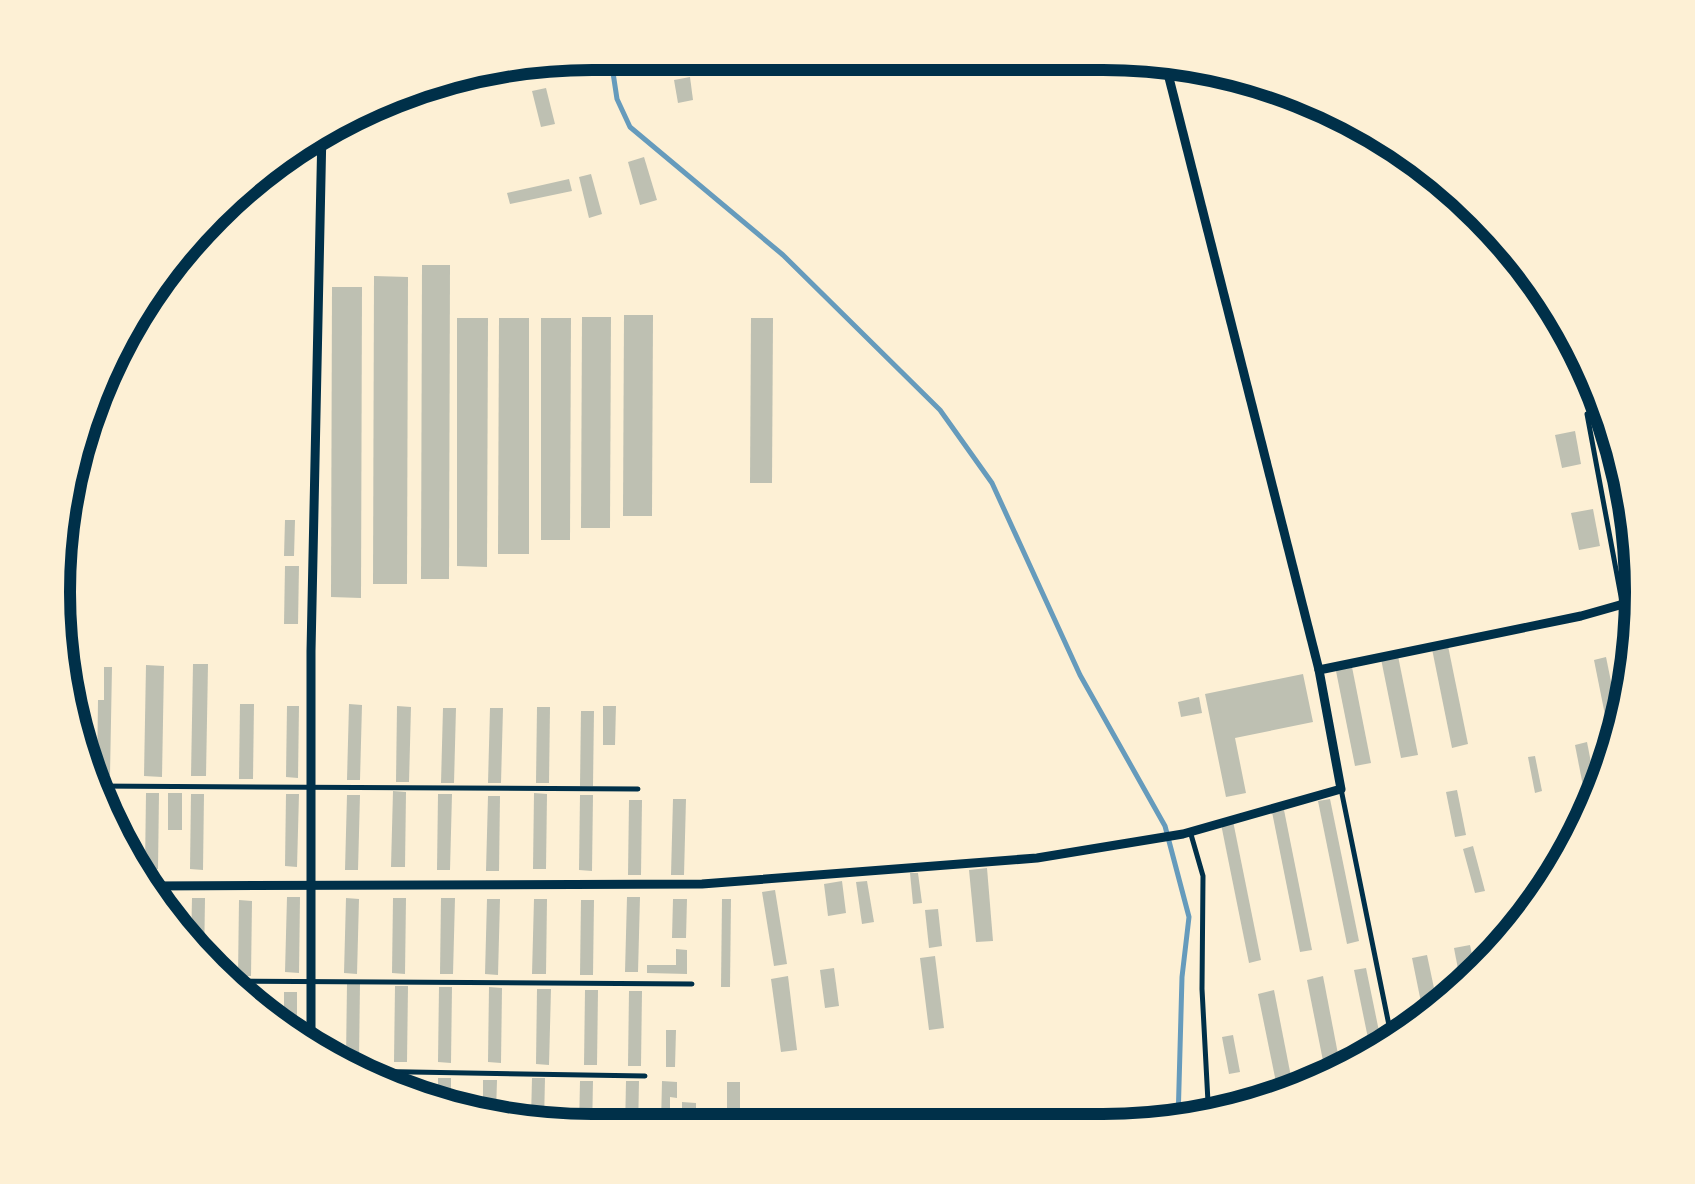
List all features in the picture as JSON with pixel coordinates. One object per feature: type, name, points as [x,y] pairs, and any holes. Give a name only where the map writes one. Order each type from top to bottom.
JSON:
[{"type":"street","points":[[161,886],[702,884],[1037,858],[1186,832],[1340,789],[1319,670],[1167,74]]},
{"type":"street","points":[[311,1032],[322,146]]},
{"type":"street","points":[[1319,670],[1581,616],[1622,602]]},
{"type":"lane","points":[[1593,413],[1587,414],[1624,614]]},
{"type":"lane","points":[[108,786],[638,789]]},
{"type":"lane","points":[[1340,789],[1390,1028]]},
{"type":"lane","points":[[1186,832],[1203,876],[1209,1103]]},
{"type":"lane","points":[[245,981],[692,984]]},
{"type":"lane","points":[[387,1072],[645,1076]]},
{"type":"building","points":[[530,73],[531,78],[519,81],[517,75]]},
{"type":"building","points":[[690,77],[693,100],[678,103],[674,80]]},
{"type":"building","points":[[546,88],[555,124],[541,127],[532,91]]},
{"type":"building","points":[[644,157],[657,200],[640,205],[628,162]]},
{"type":"building","points":[[591,174],[602,214],[589,218],[579,177]]},
{"type":"building","points":[[569,179],[572,191],[510,204],[507,193]]},
{"type":"building","points":[[422,265],[450,265],[449,579],[421,579]]},
{"type":"building","points":[[374,276],[408,277],[407,584],[373,584]]},
{"type":"building","points":[[332,287],[362,287],[361,598],[331,597]]},
{"type":"building","points":[[624,315],[653,315],[652,516],[623,516]]},
{"type":"building","points":[[582,317],[611,317],[610,528],[581,528]]},
{"type":"building","points":[[457,318],[488,318],[487,567],[457,566]]},
{"type":"building","points":[[499,318],[529,318],[529,554],[498,554]]},
{"type":"building","points":[[541,318],[571,318],[570,540],[541,540]]},
{"type":"building","points":[[751,318],[773,318],[772,483],[750,483]]},
{"type":"building","points":[[1575,431],[1581,464],[1562,468],[1555,435]]},
{"type":"building","points":[[1593,509],[1600,546],[1579,550],[1571,513]]},
{"type":"building","points":[[285,520],[295,520],[294,556],[284,556]]},
{"type":"building","points":[[285,566],[299,566],[298,624],[284,624]]},
{"type":"building","points":[[1447,641],[1468,744],[1452,748],[1431,644]]},
{"type":"building","points":[[1397,651],[1418,755],[1401,758],[1380,654]]},
{"type":"building","points":[[1606,657],[1614,697],[1606,720],[1594,660]]},
{"type":"building","points":[[1351,662],[1371,763],[1355,766],[1335,666]]},
{"type":"building","points":[[193,664],[208,664],[206,776],[191,776]]},
{"type":"building","points":[[146,665],[164,666],[162,777],[144,776]]},
{"type":"building","points":[[104,667],[112,667],[110,775],[104,775],[97,757],[98,700],[104,700]]},
{"type":"building","points":[[1303,674],[1313,722],[1235,738],[1246,793],[1226,797],[1205,694]]},
{"type":"building","points":[[1199,697],[1202,713],[1181,717],[1178,702]]},
{"type":"building","points":[[240,704],[254,704],[253,779],[239,779]]},
{"type":"building","points":[[349,704],[362,705],[360,780],[347,780]]},
{"type":"building","points":[[287,706],[299,706],[298,778],[286,777]]},
{"type":"building","points":[[397,706],[411,707],[409,782],[396,782]]},
{"type":"building","points":[[603,706],[616,706],[615,745],[603,745]]},
{"type":"building","points":[[537,707],[550,707],[549,783],[536,783]]},
{"type":"building","points":[[443,708],[456,708],[454,783],[441,783]]},
{"type":"building","points":[[490,708],[503,708],[501,783],[488,783]]},
{"type":"building","points":[[581,711],[594,711],[593,786],[580,786]]},
{"type":"building","points":[[1587,742],[1593,771],[1588,785],[1583,786],[1575,745]]},
{"type":"building","points":[[1535,756],[1542,791],[1535,793],[1528,757]]},
{"type":"building","points":[[1457,790],[1466,835],[1455,837],[1446,792]]},
{"type":"building","points":[[393,791],[406,792],[405,867],[391,867]]},
{"type":"building","points":[[146,793],[159,793],[158,869],[150,868],[145,861]]},
{"type":"building","points":[[168,793],[182,793],[182,830],[168,830]]},
{"type":"building","points":[[534,793],[547,794],[546,869],[533,869]]},
{"type":"building","points":[[191,794],[204,794],[203,870],[190,869]]},
{"type":"building","points":[[286,794],[299,794],[297,867],[285,866]]},
{"type":"building","points":[[438,794],[452,794],[450,870],[437,870]]},
{"type":"building","points":[[347,795],[360,795],[358,870],[345,870]]},
{"type":"building","points":[[580,795],[593,795],[592,871],[579,870]]},
{"type":"building","points":[[488,796],[500,796],[499,871],[486,871]]},
{"type":"building","points":[[673,799],[686,799],[684,875],[671,875]]},
{"type":"building","points":[[1330,799],[1359,941],[1347,944],[1318,801]]},
{"type":"building","points":[[629,800],[642,800],[641,875],[628,875]]},
{"type":"building","points":[[1284,810],[1312,950],[1300,952],[1272,812]]},
{"type":"building","points":[[1233,821],[1261,960],[1249,963],[1221,824]]},
{"type":"building","points":[[1473,846],[1485,891],[1475,893],[1463,849]]},
{"type":"building","points":[[987,868],[993,941],[976,942],[969,870]]},
{"type":"building","points":[[910,873],[918,873],[922,903],[913,904]]},
{"type":"building","points":[[842,881],[846,913],[828,916],[824,884]]},
{"type":"building","points":[[867,881],[874,922],[862,924],[856,882]]},
{"type":"building","points":[[775,890],[787,964],[774,966],[762,892]]},
{"type":"building","points":[[287,897],[300,897],[299,973],[285,972]]},
{"type":"building","points":[[627,897],[640,897],[638,972],[625,972]]},
{"type":"building","points":[[192,898],[205,898],[204,941],[191,926]]},
{"type":"building","points":[[346,898],[359,899],[357,974],[344,973]]},
{"type":"building","points":[[393,898],[406,898],[405,974],[392,973]]},
{"type":"building","points":[[441,898],[455,898],[453,974],[440,974]]},
{"type":"building","points":[[487,899],[500,899],[498,975],[485,974]]},
{"type":"building","points":[[534,899],[547,899],[546,974],[532,974]]},
{"type":"building","points":[[673,899],[687,899],[686,938],[672,938]]},
{"type":"building","points":[[722,899],[731,899],[730,987],[721,987]]},
{"type":"building","points":[[239,900],[252,901],[251,976],[238,975]]},
{"type":"building","points":[[581,900],[594,900],[593,975],[580,975]]},
{"type":"building","points":[[938,909],[942,946],[929,948],[925,910]]},
{"type":"building","points":[[1470,945],[1473,960],[1459,973],[1454,948]]},
{"type":"building","points":[[676,949],[687,950],[687,974],[647,973],[647,965],[676,965]]},
{"type":"building","points":[[1427,955],[1435,994],[1422,1005],[1412,958]]},
{"type":"building","points":[[935,956],[944,1028],[929,1030],[920,958]]},
{"type":"building","points":[[834,968],[839,1006],[825,1008],[820,970]]},
{"type":"building","points":[[1366,968],[1380,1034],[1369,1041],[1354,970]]},
{"type":"building","points":[[788,976],[797,1050],[781,1052],[771,979]]},
{"type":"building","points":[[1323,976],[1339,1058],[1324,1065],[1307,980]]},
{"type":"building","points":[[347,984],[360,984],[359,1059],[346,1052]]},
{"type":"building","points":[[395,986],[408,986],[407,1062],[394,1062]]},
{"type":"building","points":[[439,987],[452,987],[451,1063],[438,1062]]},
{"type":"building","points":[[489,987],[502,988],[501,1063],[488,1062]]},
{"type":"building","points":[[537,989],[551,989],[549,1065],[536,1064]]},
{"type":"building","points":[[585,990],[598,990],[597,1065],[584,1065]]},
{"type":"building","points":[[1274,990],[1291,1078],[1276,1084],[1258,994]]},
{"type":"building","points":[[629,991],[642,991],[641,1066],[628,1066]]},
{"type":"building","points":[[284,992],[297,992],[297,1022],[284,1013]]},
{"type":"building","points":[[666,1030],[676,1030],[675,1067],[666,1067]]},
{"type":"building","points":[[1233,1035],[1240,1072],[1229,1074],[1222,1037]]},
{"type":"building","points":[[438,1078],[451,1078],[451,1094],[438,1090]]},
{"type":"building","points":[[532,1078],[545,1078],[544,1112],[531,1111]]},
{"type":"building","points":[[483,1080],[497,1080],[496,1105],[483,1102]]},
{"type":"building","points":[[580,1081],[593,1081],[592,1114],[579,1114]]},
{"type":"building","points":[[626,1081],[639,1081],[638,1114],[625,1114]]},
{"type":"building","points":[[662,1081],[677,1082],[677,1098],[670,1097],[670,1114],[661,1114]]},
{"type":"building","points":[[727,1082],[740,1082],[740,1114],[727,1114]]},
{"type":"building","points":[[682,1102],[696,1103],[696,1114],[682,1114]]},
{"type":"waterway","points":[[613,70],[617,99],[630,127],[783,255],[940,410],[992,483],[1080,675],[1165,826],[1189,917],[1182,977],[1178,1109]]}]
